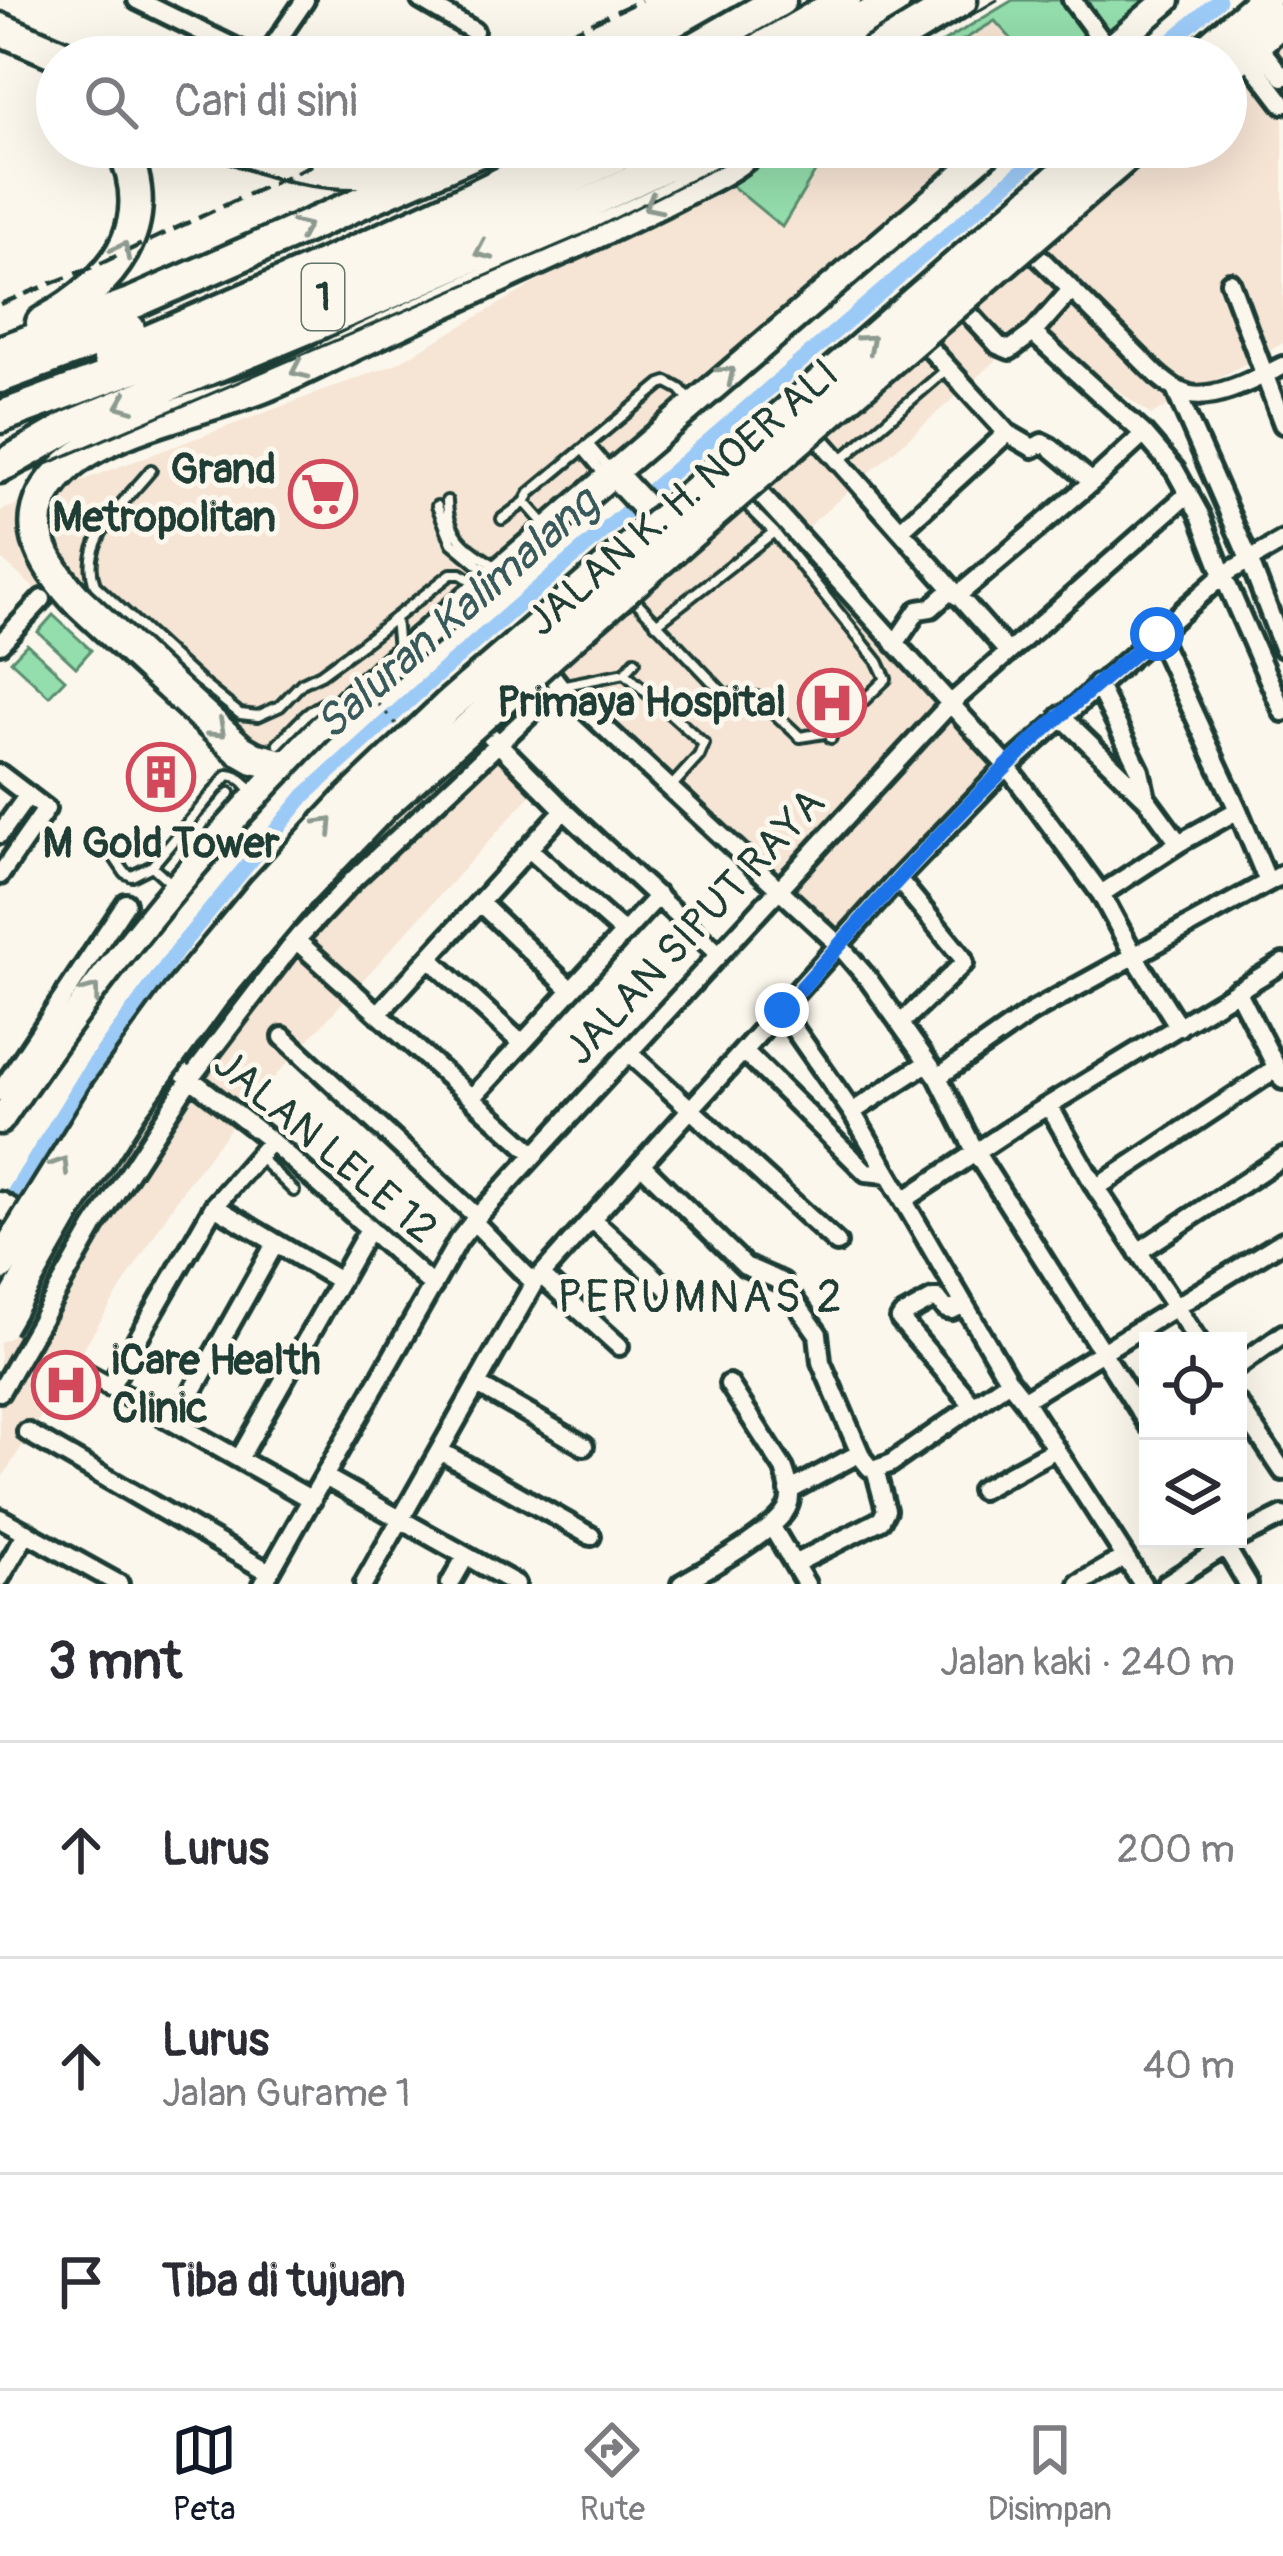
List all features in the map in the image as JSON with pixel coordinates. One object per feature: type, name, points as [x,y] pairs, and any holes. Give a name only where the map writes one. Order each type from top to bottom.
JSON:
[{"type":"highway","points":[[717,36],[780,0]]},
{"type":"highway","points":[[753,36],[813,0]]},
{"type":"highway","points":[[782,36],[845,0]]},
{"type":"highway","points":[[836,36],[896,0]]},
{"type":"highway","points":[[901,36],[961,0]]},
{"type":"highway","points":[[1222,36],[1264,0]]},
{"type":"highway","points":[[1247,61],[1283,19]]},
{"type":"highway","points":[[0,29],[36,45]]},
{"type":"highway","points":[[0,50],[36,67]]},
{"type":"highway","points":[[0,350],[73,304],[117,262],[128,242],[136,208],[130,168]]},
{"type":"highway","points":[[319,168],[369,172],[398,168]]},
{"type":"highway","name":"1","points":[[0,350],[135,302],[440,168]]},
{"type":"highway","name":"1","points":[[0,377],[96,343],[293,261],[495,168]]},
{"type":"highway","name":"1","points":[[0,399],[102,361],[321,267],[533,168]]},
{"type":"highway","name":"1","points":[[0,417],[340,291],[591,168]]},
{"type":"highway","points":[[0,467],[71,426],[392,292],[660,168]]},
{"type":"highway","points":[[280,755],[254,758],[240,750],[56,578],[34,531],[49,489],[67,466],[132,431],[263,386],[648,208],[723,168]]},
{"type":"highway","points":[[0,1265],[106,1094],[178,994],[346,803],[449,705],[1070,168]]},
{"type":"highway","points":[[10,1332],[68,1207],[130,1108],[212,997],[299,893],[384,804],[567,640],[1112,168]]},
{"type":"main road","points":[[1125,36],[1167,0]]},
{"type":"main road","points":[[1247,61],[1283,34]]},
{"type":"main road","name":"JALAN K. H. NOER ALI","points":[[0,1121],[243,794],[280,755],[359,697],[483,577],[614,480],[693,403],[969,168]]},
{"type":"main road","name":"JALAN K. H. NOER ALI","points":[[10,1332],[181,1071],[218,1002],[288,933],[347,853],[553,678],[631,596],[746,491],[1126,168]]},
{"type":"main road","points":[[614,480],[680,552]]},
{"type":"main road","points":[[0,1205],[28,1222],[61,1252]]},
{"type":"street","points":[[421,0],[474,31]]},
{"type":"street","points":[[1072,0],[1093,36]]},
{"type":"street","points":[[279,36],[300,1]]},
{"type":"street","points":[[146,2],[213,36]]},
{"type":"street","points":[[1247,61],[1283,77]]},
{"type":"street","points":[[1247,61],[1283,104]]},
{"type":"street","points":[[1031,249],[1066,296],[1186,394],[1206,395],[1283,366]]},
{"type":"street","points":[[1230,282],[1283,424]]},
{"type":"street","points":[[962,306],[1005,350],[1018,347],[1066,296]]},
{"type":"street","points":[[1035,331],[1168,462],[1283,648]]},
{"type":"street","points":[[923,341],[1007,433],[1033,448],[1042,443],[1050,447],[1092,482]]},
{"type":"street","points":[[1175,388],[1283,712]]},
{"type":"street","points":[[814,433],[1008,652]]},
{"type":"street","points":[[902,530],[1007,433]]},
{"type":"street","points":[[895,644],[918,610],[932,608],[954,593],[1144,434]]},
{"type":"street","points":[[746,491],[1007,766],[1101,894],[1179,1027]]},
{"type":"street","name":"JALAN SIPUT RAYA","points":[[266,1578],[458,1241],[475,1219],[950,705],[1189,493]]},
{"type":"street","points":[[364,1584],[538,1280],[898,879],[1007,766],[1236,566],[1283,541]]},
{"type":"street","points":[[0,644],[42,599]]},
{"type":"street","points":[[852,1112],[1276,878],[1238,810],[1157,634]]},
{"type":"street","points":[[553,678],[839,945],[869,980],[932,1070],[976,1153],[1139,1410]]},
{"type":"street","points":[[1097,684],[1134,758],[1146,799]]},
{"type":"street","points":[[1061,716],[1146,799],[1179,843]]},
{"type":"street","points":[[490,734],[719,954]]},
{"type":"street","points":[[0,774],[46,809],[0,874]]},
{"type":"street","points":[[0,834],[28,795]]},
{"type":"street","points":[[378,1013],[564,810]]},
{"type":"street","points":[[1101,894],[1238,810]]},
{"type":"street","points":[[529,849],[624,933]]},
{"type":"street","points":[[898,879],[964,963],[900,1024]]},
{"type":"street","points":[[472,1098],[658,896]]},
{"type":"street","points":[[0,1092],[126,903]]},
{"type":"street","points":[[479,903],[572,990]]},
{"type":"street","points":[[84,1221],[139,1158],[181,1071],[247,1007],[288,933],[533,1153]]},
{"type":"street","points":[[429,958],[522,1043]]},
{"type":"street","points":[[904,1200],[1283,963]]},
{"type":"street","points":[[1096,1188],[1280,1074],[1237,990]]},
{"type":"street","points":[[218,1002],[247,1007]]},
{"type":"street","points":[[782,1010],[852,1112],[1009,1381],[1142,1583]]},
{"type":"street","points":[[283,1037],[538,1280],[619,1346]]},
{"type":"street","points":[[744,1051],[866,1172],[887,1174]]},
{"type":"street","points":[[629,1053],[837,1243]]},
{"type":"street","name":"JALAN LELE 12","points":[[181,1071],[271,1142],[433,1286]]},
{"type":"street","points":[[1049,1106],[1096,1188],[1192,1332]]},
{"type":"street","points":[[110,1387],[214,1206],[271,1142]]},
{"type":"street","points":[[1138,1252],[1283,1157]]},
{"type":"street","points":[[642,1165],[745,1266],[787,1289],[818,1334],[821,1362],[860,1453],[875,1469],[884,1517],[794,1564]]},
{"type":"street","points":[[214,1206],[340,1281]]},
{"type":"street","points":[[593,1220],[666,1287]]},
{"type":"street","points":[[239,1459],[369,1229]]},
{"type":"street","points":[[1024,1400],[1283,1241]]},
{"type":"street","points":[[175,1423],[275,1244]]},
{"type":"street","points":[[962,1305],[946,1309],[933,1299],[900,1319],[974,1405]]},
{"type":"street","points":[[0,1392],[10,1332]]},
{"type":"street","points":[[1247,1360],[1283,1334]]},
{"type":"street","points":[[68,1363],[312,1500]]},
{"type":"street","points":[[875,1469],[890,1464],[1009,1381]]},
{"type":"street","points":[[682,1584],[772,1527],[789,1504],[784,1469],[729,1384]]},
{"type":"street","points":[[478,1385],[584,1446]]},
{"type":"street","points":[[1247,1417],[1283,1471]]},
{"type":"street","points":[[27,1432],[266,1578]]},
{"type":"street","points":[[981,1490],[1056,1449]]},
{"type":"street","points":[[440,1450],[591,1536]]},
{"type":"street","points":[[790,1491],[860,1453]]},
{"type":"street","points":[[326,1477],[516,1584]]},
{"type":"street","points":[[1247,1532],[1283,1516]]},
{"type":"street","points":[[0,1518],[88,1576],[118,1584]]},
{"type":"street","points":[[772,1527],[806,1584]]},
{"type":"street","points":[[0,1578],[27,1532]]},
{"type":"street","points":[[1166,1584],[1218,1548]]},
{"type":"street","points":[[1233,1548],[1248,1584]]},
{"type":"street","points":[[450,1584],[466,1556]]},
{"type":"street","points":[[1079,1584],[1125,1557]]},
{"type":"lane","points":[[839,461],[948,368]]},
{"type":"lane","points":[[502,519],[661,384],[673,384],[693,403]]},
{"type":"lane","points":[[586,447],[614,480]]},
{"type":"lane","points":[[151,470],[98,536],[89,570],[94,585],[240,714],[258,716],[280,706],[302,683],[321,674],[451,574],[483,577]]},
{"type":"lane","points":[[631,596],[724,694],[758,697],[800,736],[831,735],[886,679],[878,662],[746,491]]},
{"type":"lane","points":[[525,502],[548,528]]},
{"type":"lane","points":[[442,503],[458,537],[474,555],[483,577],[452,543],[442,503]]},
{"type":"lane","points":[[656,624],[774,532]]},
{"type":"lane","points":[[470,560],[483,577]]},
{"type":"lane","points":[[395,619],[399,657]]},
{"type":"lane","points":[[878,662],[895,644]]},
{"type":"lane","points":[[625,673],[634,661]]},
{"type":"lane","points":[[553,678],[625,673],[704,744],[669,789]]},
{"type":"lane","points":[[98,833],[132,877],[152,866],[228,775],[245,783],[243,794]]},
{"type":"lane","points":[[152,866],[178,883]]},
{"type":"lane","points":[[258,1157],[294,1191]]},
{"type":"path","points":[[359,697],[405,734]]},
{"type":"shaded area","points":[[995,21],[1009,36],[970,36]]},
{"type":"shaded area","points":[[1283,34],[1283,343],[1151,415],[1033,328],[802,532],[1006,751],[831,938],[547,669],[1127,168],[1247,168],[1247,65]]},
{"type":"shaded area","points":[[817,168],[950,168],[493,566],[257,783],[0,558],[0,511],[396,364],[720,176],[782,227]]},
{"type":"shaded area","points":[[481,726],[539,786],[242,1113],[184,1188],[0,1481],[0,1340],[131,1123],[281,926]]},
{"type":"green space","points":[[1013,0],[1149,0],[1105,36],[1009,36],[995,21],[970,36],[953,36]]},
{"type":"green space","points":[[734,168],[817,168],[782,227],[720,176]]},
{"type":"green space","points":[[53,615],[91,650],[76,667],[38,632]]},
{"type":"green space","points":[[27,644],[65,679],[49,696],[11,661]]},
{"type":"waterway","name":"Saluran Kalimalang","points":[[1177,36],[1219,0]]},
{"type":"waterway","name":"Saluran Kalimalang","points":[[2,1213],[90,1070],[183,943],[305,795],[1025,168]]},
{"type":"tram line","points":[[936,36],[997,0]]},
{"type":"tram line","points":[[0,484],[582,235],[714,168]]},
{"type":"railway","points":[[563,36],[641,0]]},
{"type":"railway","points":[[0,304],[95,266],[305,168]]},
{"type":"place","name":"Grand Metropolitan","points":[[323,494]]},
{"type":"place","name":"Primaya Hospital","points":[[832,703]]},
{"type":"place","name":"M Gold Tower","points":[[161,777]]},
{"type":"place","name":"iCare Health Clinic","points":[[66,1385]]},
{"type":"district","name":"PERUMNAS 2","points":[[701,1298]]},
{"type":"route","points":[[782,1010],[998,775],[1157,634]]}]
